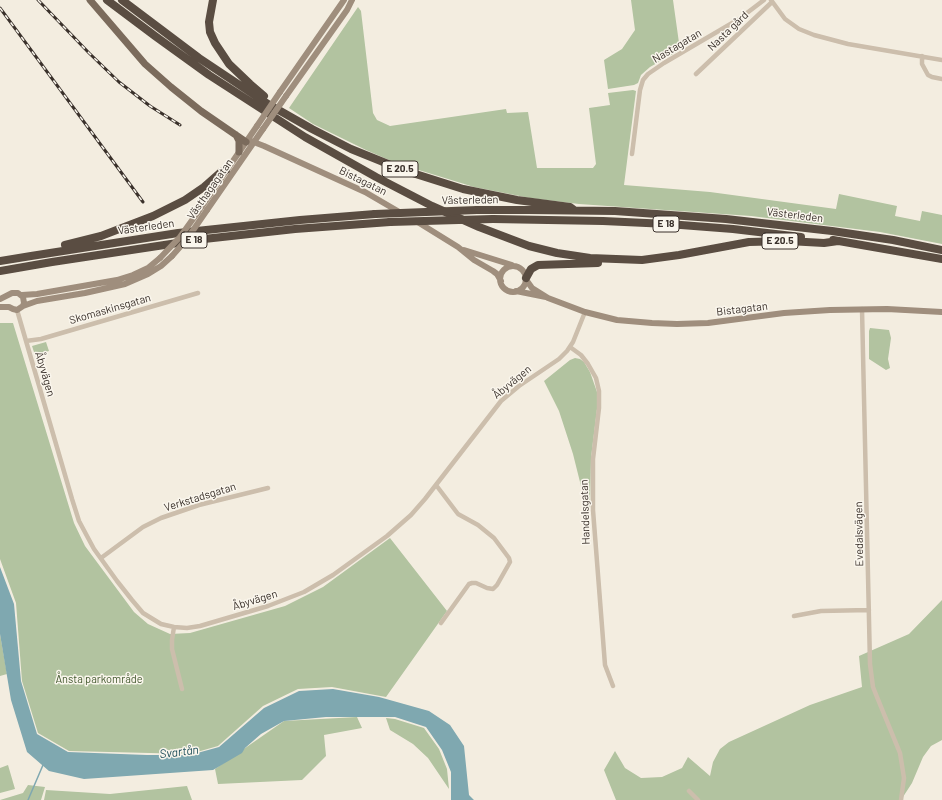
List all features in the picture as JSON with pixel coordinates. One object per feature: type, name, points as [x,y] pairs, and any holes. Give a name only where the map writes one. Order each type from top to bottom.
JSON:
[{"type":"highway","name":"E 20.5","points":[[107,0],[184,58],[264,112],[348,162],[432,206],[494,234],[538,249],[590,258],[636,260]]},
{"type":"highway","name":"E 20.5","points":[[122,0],[199,58],[268,104],[351,149],[422,177],[490,196],[570,207],[574,210]]},
{"type":"highway","name":"E 20.5","points":[[213,0],[210,32],[215,43],[230,64],[265,96],[268,104]]},
{"type":"highway","name":"E 18","points":[[31,256],[36,251],[101,236],[139,223],[185,200],[221,172],[226,170]]},
{"type":"highway","name":"Västerleden","points":[[0,261],[178,233],[278,222],[375,214],[477,210],[574,210],[643,213],[757,222],[862,235],[942,250]]},
{"type":"highway","name":"Västerleden","points":[[0,271],[60,260],[204,239],[295,229],[390,222],[493,219],[603,221],[757,231],[838,241],[942,259]]},
{"type":"highway","name":"E 20.5","points":[[527,280],[531,269],[538,266],[636,260],[679,255],[757,242],[788,241],[824,243],[838,241]]},
{"type":"main road","points":[[90,0],[145,64],[183,97],[235,134],[240,151],[251,141],[254,142]]},
{"type":"main road","name":"Västhagagatan","points":[[22,295],[37,294],[117,280],[148,268],[160,258],[180,237],[198,212],[344,0]]},
{"type":"main road","name":"Västhagagatan","points":[[240,151],[248,150],[254,142],[347,10],[352,0]]},
{"type":"main road","name":"Bistagatan","points":[[254,142],[365,192],[426,227],[474,260],[493,271],[497,274],[500,281]]},
{"type":"main road","name":"Västhagagatan","points":[[23,306],[36,301],[85,294],[125,284],[148,274],[172,256],[187,239],[207,210],[240,151]]},
{"type":"main road","name":"Bistagatan","points":[[458,248],[514,266]]},
{"type":"main road","points":[[516,291],[507,290],[502,285],[500,276],[503,270],[514,266],[522,269],[525,272],[527,280]]},
{"type":"main road","name":"Bistagatan","points":[[527,280],[532,288],[548,298]]},
{"type":"main road","name":"E 20.5","points":[[516,291],[523,287],[527,280]]},
{"type":"main road","name":"Bistagatan","points":[[516,291],[548,298],[602,317],[630,321],[677,324],[708,323],[812,311],[900,309],[942,312]]},
{"type":"main road","points":[[0,299],[15,292],[22,295],[24,300],[23,306],[17,310],[4,307],[8,296]]},
{"type":"street","name":"Nastagatan","points":[[632,154],[640,90],[643,80],[648,74],[739,19],[764,0]]},
{"type":"street","points":[[771,1],[786,19],[799,29],[814,35],[848,44],[942,60]]},
{"type":"street","name":"Nasta gård","points":[[696,74],[771,1]]},
{"type":"street","points":[[922,56],[922,64],[928,75],[942,79]]},
{"type":"street","name":"Skomaskinsgatan","points":[[26,341],[41,339],[198,293]]},
{"type":"street","name":"Evedalsvägen","points":[[862,309],[870,664],[874,687],[900,753],[904,778],[901,800]]},
{"type":"street","name":"Åbyvägen","points":[[17,310],[76,513],[87,536],[101,558],[138,608],[155,621],[174,627],[187,628],[200,626],[260,609],[293,597],[316,586],[333,575],[393,531],[411,515],[494,409],[509,393],[558,359],[570,347],[585,312]]},
{"type":"street","name":"Handelsgatan","points":[[570,347],[581,355],[588,364],[596,378],[600,390],[592,459],[593,510],[605,665],[613,686]]},
{"type":"street","points":[[436,485],[458,514],[478,525],[494,538],[509,558],[510,562],[493,589],[476,583],[469,584],[441,623]]},
{"type":"street","name":"Verkstadsgatan","points":[[101,558],[143,527],[161,518],[200,505],[268,488]]},
{"type":"street","points":[[794,616],[821,611],[869,610]]},
{"type":"street","points":[[174,627],[172,649],[182,689]]},
{"type":"street","points":[[689,791],[698,800]]},
{"type":"green space","points":[[631,0],[673,0],[680,50],[650,67],[641,75],[638,83],[608,89],[604,60],[622,49],[635,30]]},
{"type":"green space","points":[[358,7],[361,11],[373,113],[377,120],[390,126],[506,109],[507,113],[528,112],[537,168],[593,168],[596,164],[589,108],[610,105],[608,93],[633,90],[636,91],[624,185],[710,192],[836,209],[839,194],[897,206],[895,216],[920,221],[922,211],[942,215],[942,244],[880,232],[751,216],[579,204],[530,198],[474,187],[396,163],[313,124],[289,108]]},
{"type":"green space","name":"Ånsta parkområde","points":[[0,323],[13,323],[74,523],[85,546],[134,612],[148,624],[170,634],[190,633],[285,606],[323,587],[390,538],[447,611],[386,697],[332,687],[298,689],[263,706],[218,746],[190,754],[69,751],[38,733],[22,681],[16,603],[0,559]]},
{"type":"green space","points":[[870,328],[889,330],[891,338],[888,359],[890,368],[886,370],[869,359]]},
{"type":"green space","points":[[46,342],[49,351],[35,355],[32,346]]},
{"type":"green space","points":[[575,358],[584,362],[590,372],[597,392],[597,409],[591,458],[590,507],[586,506],[573,454],[559,411],[544,381],[570,360]]},
{"type":"green space","points":[[942,600],[942,740],[931,746],[923,757],[912,783],[901,800],[616,800],[604,770],[615,751],[625,768],[641,778],[662,777],[682,768],[688,757],[710,776],[713,762],[720,749],[729,742],[810,705],[862,687],[859,656],[909,634]]},
{"type":"green space","points":[[0,634],[7,674],[0,676]]},
{"type":"green space","points":[[357,717],[362,728],[324,735],[326,756],[302,780],[218,784],[215,769],[284,721]]},
{"type":"green space","points":[[386,718],[395,719],[424,728],[439,749],[447,769],[449,789],[428,758],[413,744],[390,730]]},
{"type":"green space","points":[[8,765],[15,789],[0,793],[0,768]]},
{"type":"green space","points":[[28,785],[45,787],[41,800],[0,800],[23,793]]},
{"type":"green space","points":[[187,786],[192,800],[44,800],[46,790],[110,794]]},
{"type":"water","points":[[0,567],[14,604],[21,681],[37,734],[68,752],[190,755],[219,747],[264,708],[299,691],[333,689],[379,697],[429,711],[450,725],[464,746],[469,795],[474,800],[451,800],[451,772],[442,750],[426,727],[395,717],[326,717],[284,721],[261,734],[245,748],[242,753],[213,770],[84,779],[49,771],[27,752],[11,700],[0,634]]},
{"type":"waterway","points":[[28,800],[43,765]]},
{"type":"railway","points":[[38,0],[119,82],[150,106],[180,125]]},
{"type":"railway","points":[[0,8],[143,202]]},
{"type":"water label","name":"Svartån","points":[[179,752]]}]
